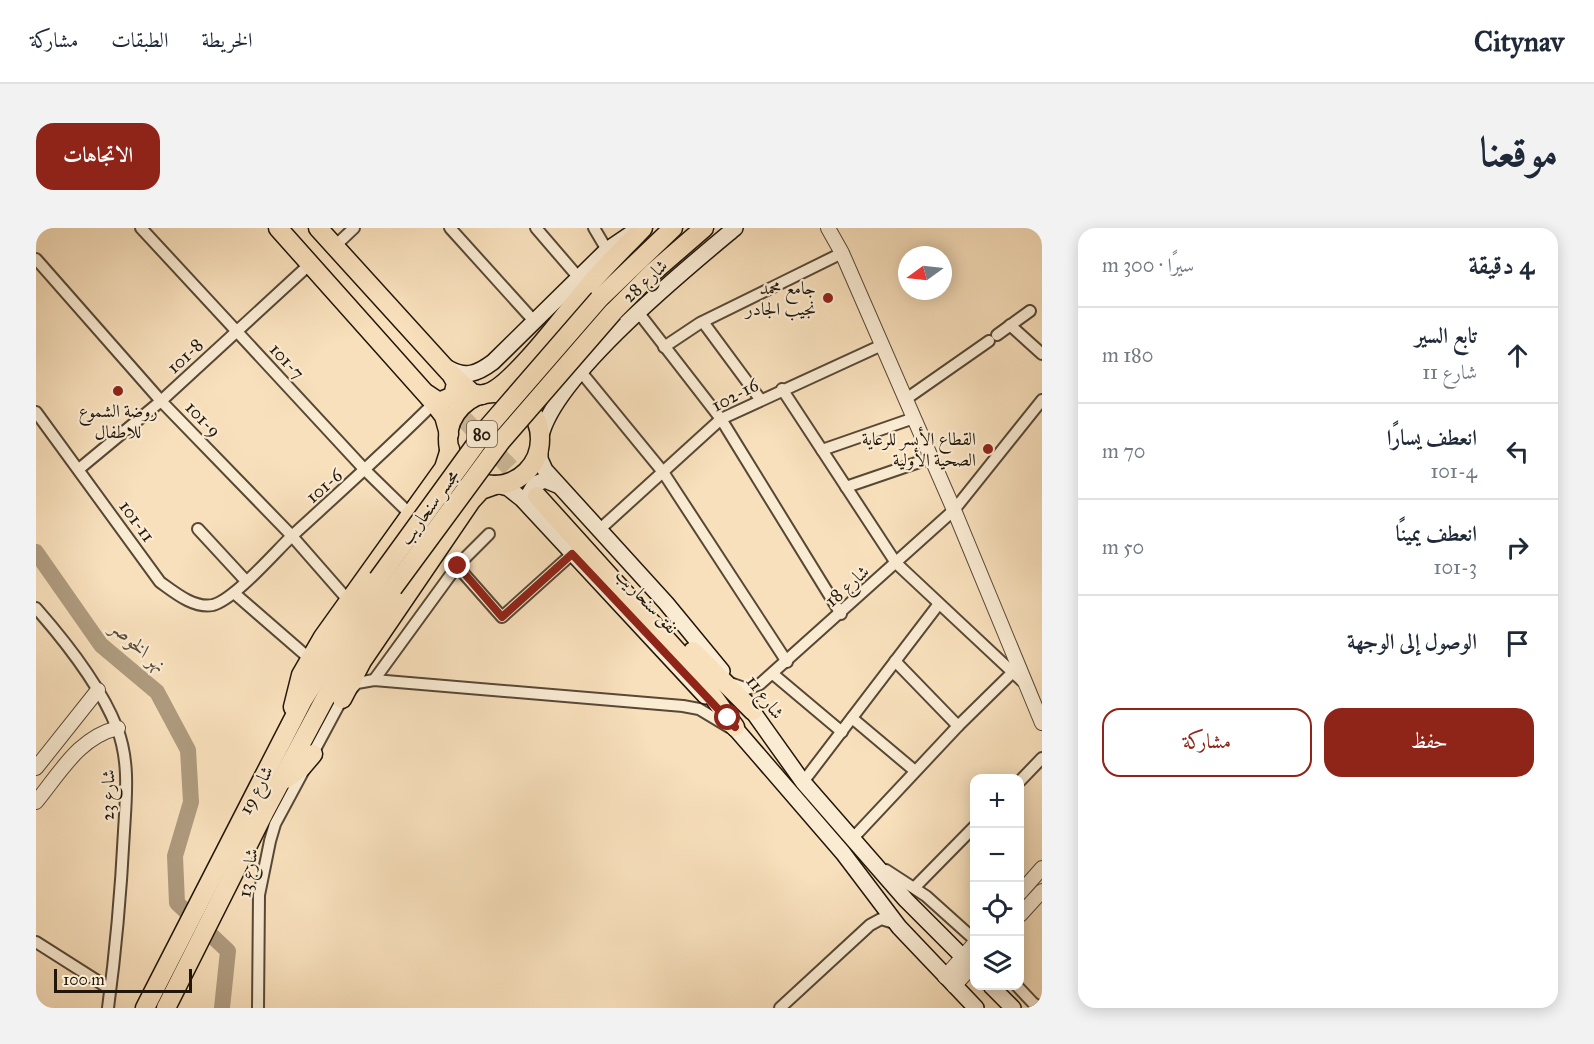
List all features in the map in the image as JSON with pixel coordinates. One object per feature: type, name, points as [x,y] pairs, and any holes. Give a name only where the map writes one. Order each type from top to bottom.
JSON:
[{"type":"main road","points":[[278,228],[438,395]]},
{"type":"main road","points":[[288,228],[438,395]]},
{"type":"main road","points":[[304,228],[438,395],[454,461],[464,474],[478,483],[496,485]]},
{"type":"main road","points":[[318,228],[447,369],[472,393],[507,395],[522,402],[537,421],[540,443]]},
{"type":"main road","points":[[447,369],[466,375],[482,370],[607,250],[641,228]]},
{"type":"main road","points":[[285,735],[298,684],[310,660],[348,600],[444,468],[451,423],[461,407],[502,385],[548,336],[604,268],[641,228]]},
{"type":"main road","name":"شارع 28","points":[[599,299],[673,228]]},
{"type":"main road","name":"شارع 28","points":[[613,312],[652,273],[704,228]]},
{"type":"main road","points":[[342,699],[362,661],[471,501],[481,490],[511,482],[525,474],[535,461],[546,418],[581,372],[638,312],[735,228]]},
{"type":"main road","name":"مجسر سنحاريب","points":[[385,584],[489,426],[599,299]]},
{"type":"main road","name":"مجسر سنحاريب","points":[[385,584],[502,440],[613,312]]},
{"type":"main road","points":[[438,395],[435,401],[449,399],[456,391],[456,383],[447,369]]},
{"type":"main road","name":"شارع 11","points":[[540,443],[543,495],[572,554],[735,727],[874,892],[899,927],[976,1008]]},
{"type":"main road","name":"شارع 11","points":[[496,485],[514,492],[543,495],[598,530],[666,603],[729,681],[803,782],[906,900],[970,963]]},
{"type":"main road","name":"نفق سنحاريب","points":[[543,495],[755,715]]},
{"type":"main road","name":"نفق سنحاريب","points":[[543,495],[695,671],[735,727]]},
{"type":"main road","name":"شارع 19","points":[[166,1008],[258,805],[285,735],[334,646],[385,584]]},
{"type":"main road","name":"شارع 19","points":[[145,1008],[258,805],[275,792],[385,584]]},
{"type":"main road","points":[[275,792],[313,753]]},
{"type":"main road","points":[[995,990],[1013,1008]]},
{"type":"street","name":"101-7","points":[[141,228],[366,471],[410,514]]},
{"type":"street","points":[[335,246],[354,228]]},
{"type":"street","points":[[450,228],[534,321]]},
{"type":"street","points":[[536,228],[579,278]]},
{"type":"street","points":[[594,228],[607,250]]},
{"type":"street","points":[[828,228],[842,254],[954,510],[1042,723]]},
{"type":"street","points":[[663,347],[703,322],[842,254]]},
{"type":"street","name":"101-9","points":[[36,260],[161,400],[292,536],[348,600]]},
{"type":"street","name":"101-8","points":[[79,469],[161,400],[310,264]]},
{"type":"street","points":[[906,399],[1030,311]]},
{"type":"street","points":[[638,312],[721,419],[841,614]]},
{"type":"street","points":[[703,322],[760,399]]},
{"type":"street","points":[[1010,325],[1042,354]]},
{"type":"street","name":"102-16","points":[[598,530],[721,419],[760,399],[882,345]]},
{"type":"street","points":[[581,372],[663,472],[787,662]]},
{"type":"street","points":[[782,390],[896,563],[1029,689]]},
{"type":"street","name":"101-6","points":[[234,592],[292,536],[366,471],[438,395]]},
{"type":"street","name":"شارع 18","points":[[760,684],[841,614],[954,510],[1042,400]]},
{"type":"street","name":"101-11","points":[[36,412],[160,582],[186,601],[213,605],[234,592]]},
{"type":"street","points":[[822,450],[914,418]]},
{"type":"street","points":[[846,487],[931,458]]},
{"type":"street","points":[[198,529],[246,581]]},
{"type":"street","points":[[313,753],[342,699],[357,683],[374,680],[458,566],[489,534]]},
{"type":"street","points":[[458,566],[502,617],[572,554]]},
{"type":"street","points":[[234,592],[310,660]]},
{"type":"street","points":[[803,782],[938,605]]},
{"type":"street","name":"شارع 23","points":[[36,608],[98,690],[118,728],[123,750],[126,783],[108,1008]]},
{"type":"street","points":[[895,661],[958,726]]},
{"type":"street","points":[[853,838],[958,726],[1013,672]]},
{"type":"street","points":[[773,674],[842,732]]},
{"type":"street","name":"شارع 11","points":[[374,680],[699,709],[722,721],[750,746]]},
{"type":"street","points":[[729,681],[747,689],[760,684]]},
{"type":"street","points":[[755,715],[754,700],[760,684]]},
{"type":"street","points":[[38,759],[98,690]]},
{"type":"street","points":[[852,718],[915,771]]},
{"type":"street","points":[[37,798],[86,741],[100,733],[118,728]]},
{"type":"street","name":"شارع 13","points":[[258,1008],[259,895],[262,870],[274,824],[313,753]]},
{"type":"street","points":[[1024,777],[1042,758]]},
{"type":"street","points":[[915,887],[973,828]]},
{"type":"street","points":[[867,855],[884,870],[915,887],[970,937]]},
{"type":"street","points":[[1024,888],[1042,868]]},
{"type":"street","points":[[1024,911],[1042,891]]},
{"type":"street","points":[[870,925],[877,908],[874,892]]},
{"type":"street","points":[[780,1008],[870,925],[881,919],[889,920],[899,927]]},
{"type":"street","points":[[36,942],[110,989]]},
{"type":"street","points":[[949,981],[970,965]]},
{"type":"street","points":[[1021,990],[1041,1008]]},
{"type":"waterway","name":"نهر الخوصر","points":[[36,552],[101,645],[157,692],[188,750],[191,802],[175,856],[177,903],[228,951],[222,1008]]},
{"type":"tunnel","points":[[442,396],[537,496]]},
{"type":"place","name":"جامع محمد نجيب الجادر","points":[[828,298]]},
{"type":"place","name":"روضة الشموع للاطفال","points":[[118,391]]},
{"type":"place","name":"القطاع الأيسر للرعاية الصحية الأولية","points":[[988,449]]},
{"type":"route","points":[[458,566],[502,617],[572,554],[735,727],[728,718]]}]
